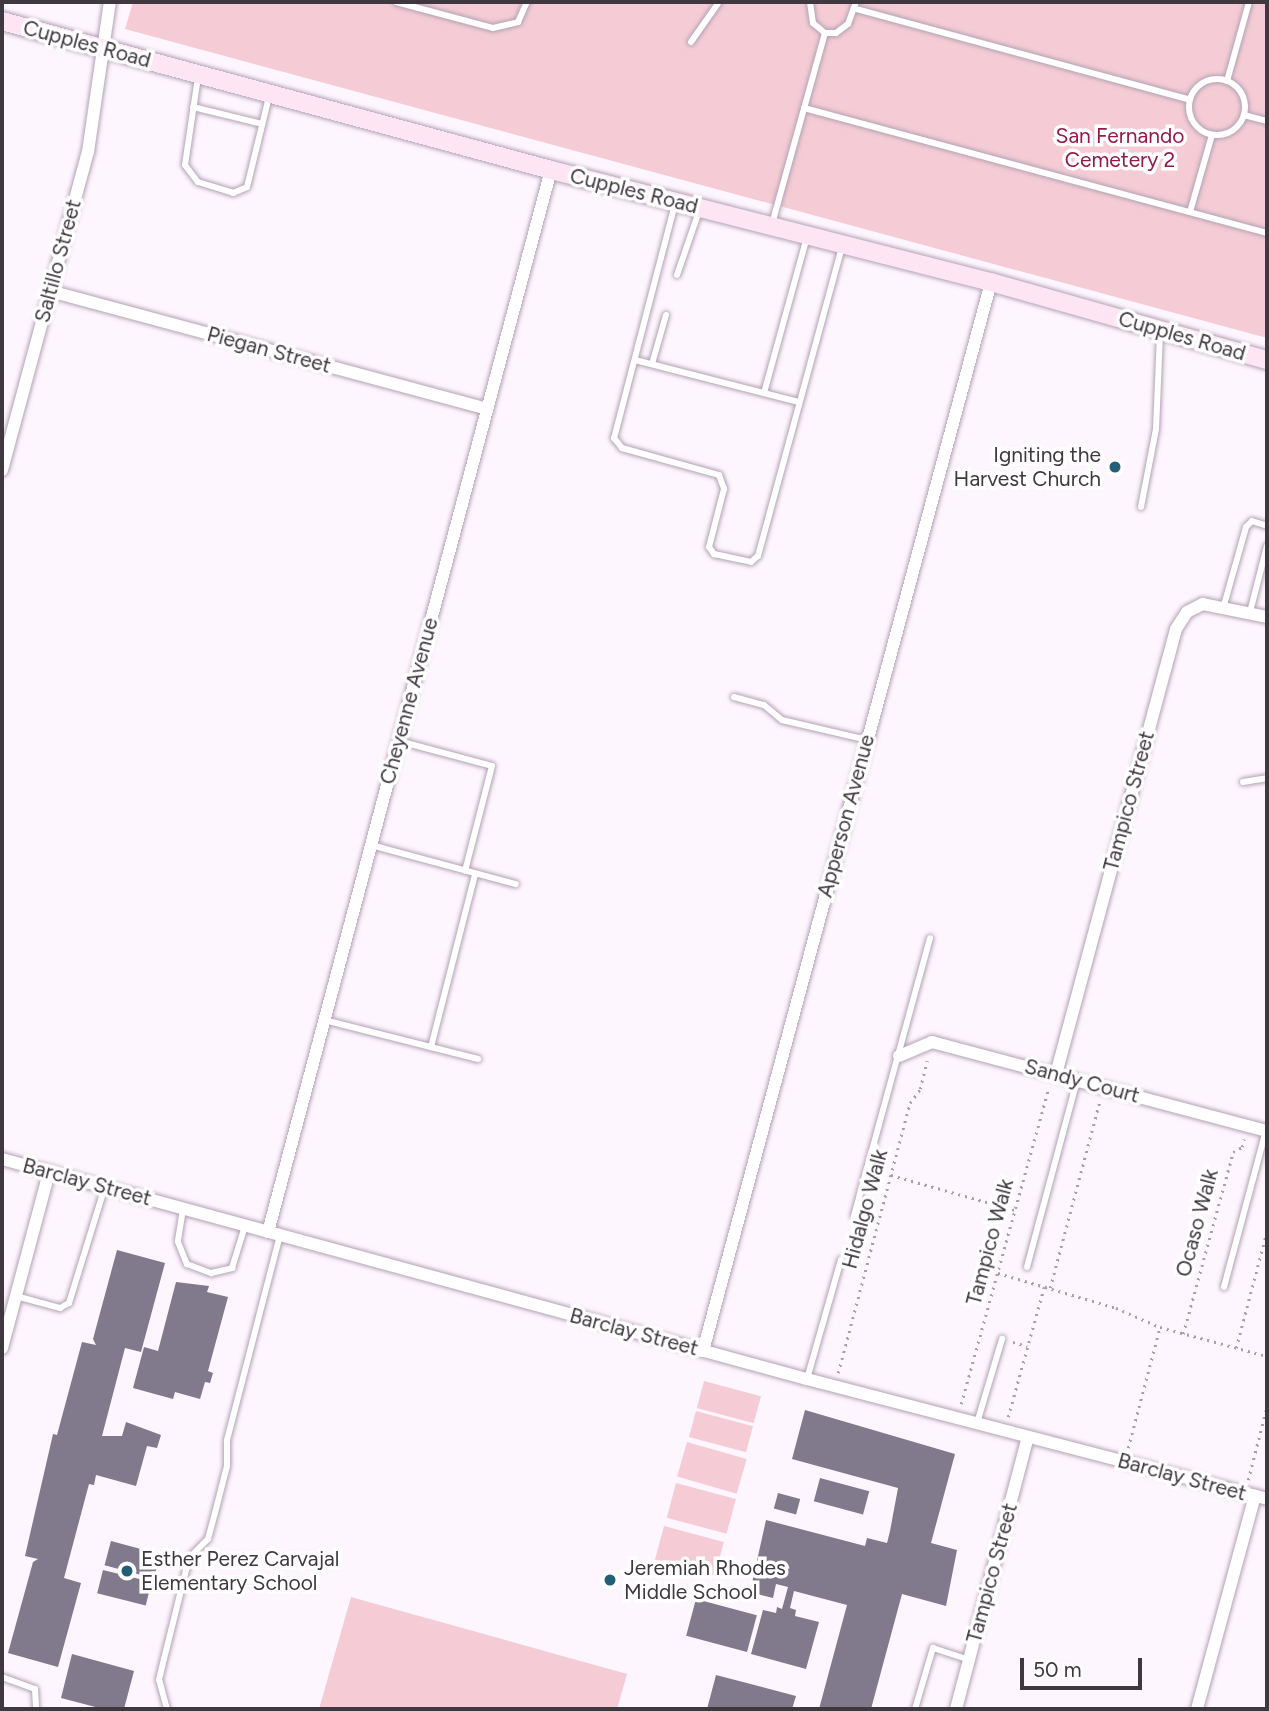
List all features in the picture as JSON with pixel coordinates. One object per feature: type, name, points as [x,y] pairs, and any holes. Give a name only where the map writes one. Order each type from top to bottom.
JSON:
[{"type":"street","name":"Saltillo Street","points":[[2,470],[88,152],[110,2]]},
{"type":"street","name":"Cupples Road","points":[[2,21],[551,170],[991,282],[1267,360]]},
{"type":"street","name":"Cheyenne Avenue","points":[[274,1234],[324,1020],[551,170]]},
{"type":"street","name":"Apperson Avenue","points":[[703,1351],[991,282]]},
{"type":"street","name":"Piegan Street","points":[[50,291],[487,409]]},
{"type":"street","name":"Tampico Street","points":[[1054,1074],[1176,629],[1187,612],[1199,606],[1224,605],[1267,617]]},
{"type":"street","name":"Sandy Court","points":[[932,1042],[1266,1130]]},
{"type":"street","points":[[899,1056],[932,1042]]},
{"type":"street","name":"Barclay Street","points":[[2,1159],[807,1379],[1255,1496]]},
{"type":"street","points":[[2,1348],[48,1172]]},
{"type":"street","name":"Tampico Street","points":[[956,1709],[1028,1437]]},
{"type":"street","points":[[1197,1709],[1255,1496]]},
{"type":"lane","points":[[396,2],[493,28],[517,22],[527,2]]},
{"type":"lane","points":[[691,42],[719,2]]},
{"type":"lane","points":[[810,2],[813,23],[825,33],[836,33],[856,5],[1190,100]]},
{"type":"lane","points":[[1227,81],[1249,2]]},
{"type":"lane","points":[[772,226],[825,33]]},
{"type":"lane","points":[[198,75],[185,165],[198,182],[233,192],[247,187],[270,94]]},
{"type":"lane","points":[[1212,135],[1191,118],[1190,100],[1200,85],[1227,81]]},
{"type":"lane","points":[[1212,135],[1232,131],[1244,115],[1242,95],[1227,81]]},
{"type":"lane","points":[[193,107],[262,124]]},
{"type":"lane","points":[[804,108],[1267,233]]},
{"type":"lane","points":[[1244,115],[1267,121]]},
{"type":"lane","points":[[1190,212],[1212,135]]},
{"type":"lane","points":[[676,202],[616,444],[719,475],[723,489],[709,547],[714,554],[751,562],[758,556],[842,244]]},
{"type":"lane","points":[[677,275],[700,208]]},
{"type":"lane","points":[[764,393],[808,236]]},
{"type":"lane","points":[[652,364],[666,315]]},
{"type":"lane","points":[[1141,507],[1156,429],[1160,330]]},
{"type":"lane","points":[[635,360],[799,402]]},
{"type":"lane","points":[[1224,605],[1246,527],[1252,522],[1267,526]]},
{"type":"lane","points":[[1250,612],[1267,546]]},
{"type":"lane","points":[[734,697],[764,705],[782,720],[867,740]]},
{"type":"lane","points":[[399,741],[492,766],[464,871]]},
{"type":"lane","points":[[1243,782],[1267,778]]},
{"type":"lane","points":[[371,845],[516,884]]},
{"type":"lane","points":[[431,1047],[475,874]]},
{"type":"lane","points":[[854,1216],[930,938]]},
{"type":"lane","points":[[324,1020],[478,1059]]},
{"type":"lane","points":[[1027,1267],[1077,1080]]},
{"type":"lane","points":[[1224,1287],[1266,1130]]},
{"type":"lane","points":[[16,1296],[60,1308],[69,1303],[105,1188]]},
{"type":"lane","points":[[183,1209],[178,1242],[187,1264],[211,1273],[232,1268],[245,1226]]},
{"type":"lane","points":[[167,1709],[159,1680],[186,1570],[192,1555],[208,1539],[215,1513],[227,1466],[227,1440],[274,1234]]},
{"type":"lane","points":[[807,1379],[841,1259]]},
{"type":"lane","points":[[977,1423],[1002,1339]]},
{"type":"lane","points":[[915,1709],[933,1648],[969,1660]]},
{"type":"lane","points":[[2,1677],[35,1689],[36,1709]]},
{"type":"path","name":"Hidalgo Walk","points":[[835,1386],[891,1175],[932,1042]]},
{"type":"path","name":"Tampico Walk","points":[[957,1418],[1054,1074]]},
{"type":"path","points":[[1050,1288],[1103,1087]]},
{"type":"path","name":"Ocaso Walk","points":[[1184,1334],[1233,1152],[1242,1147],[1247,1125]]},
{"type":"path","points":[[891,1175],[1015,1210]]},
{"type":"path","points":[[1236,1348],[1267,1231]]},
{"type":"path","points":[[998,1273],[1116,1308],[1160,1327],[1267,1356]]},
{"type":"path","points":[[1004,1431],[1044,1287]]},
{"type":"path","points":[[1124,1461],[1160,1327]]},
{"type":"path","points":[[1255,1496],[1267,1406]]},
{"type":"green space","name":"San Fernando Cemetery 2","points":[[133,2],[1267,2],[1267,338],[125,29]]},
{"type":"green space","points":[[704,1381],[761,1396],[754,1423],[697,1408]]},
{"type":"green space","points":[[696,1411],[753,1426],[746,1452],[689,1437]]},
{"type":"green space","points":[[687,1442],[747,1459],[737,1494],[677,1477]]},
{"type":"green space","points":[[676,1483],[736,1499],[727,1534],[667,1518]]},
{"type":"green space","points":[[664,1526],[724,1542],[715,1576],[655,1560]]},
{"type":"green space","points":[[351,1597],[627,1674],[617,1709],[319,1709]]},
{"type":"building","points":[[117,1250],[165,1263],[141,1352],[125,1348],[102,1436],[122,1436],[126,1422],[161,1435],[157,1448],[147,1446],[136,1486],[96,1475],[94,1485],[89,1484],[64,1578],[81,1583],[58,1667],[8,1653],[33,1562],[38,1559],[25,1556],[53,1434],[57,1435],[82,1342],[96,1345],[93,1339]]},
{"type":"building","points":[[176,1282],[209,1286],[207,1292],[228,1297],[208,1371],[213,1373],[210,1383],[205,1382],[200,1399],[175,1392],[173,1399],[133,1388],[144,1347],[158,1351]]},
{"type":"building","points":[[805,1410],[955,1454],[931,1543],[957,1550],[946,1606],[902,1594],[871,1709],[819,1709],[847,1605],[794,1591],[790,1608],[796,1610],[795,1616],[819,1622],[806,1669],[751,1654],[763,1610],[776,1613],[777,1607],[782,1609],[788,1587],[776,1584],[773,1598],[750,1592],[766,1520],[865,1546],[867,1538],[887,1543],[890,1531],[898,1488],[792,1459]]},
{"type":"building","points":[[820,1478],[869,1491],[863,1514],[814,1501]]},
{"type":"building","points":[[778,1493],[800,1499],[796,1514],[774,1508]]},
{"type":"building","points":[[111,1541],[160,1554],[154,1578],[105,1565]]},
{"type":"building","points":[[103,1570],[152,1582],[146,1605],[97,1593]]},
{"type":"building","points":[[696,1599],[757,1615],[747,1652],[686,1636]]},
{"type":"building","points":[[72,1654],[134,1671],[124,1709],[103,1709],[61,1698]]},
{"type":"building","points":[[716,1675],[796,1696],[792,1709],[707,1709]]},
{"type":"place","name":"Igniting the Harvest Church","points":[[1115,467]]},
{"type":"place","name":"Esther Perez Carvajal Elementary School","points":[[127,1571]]},
{"type":"place","name":"Jeremiah Rhodes Middle School","points":[[610,1580]]}]
